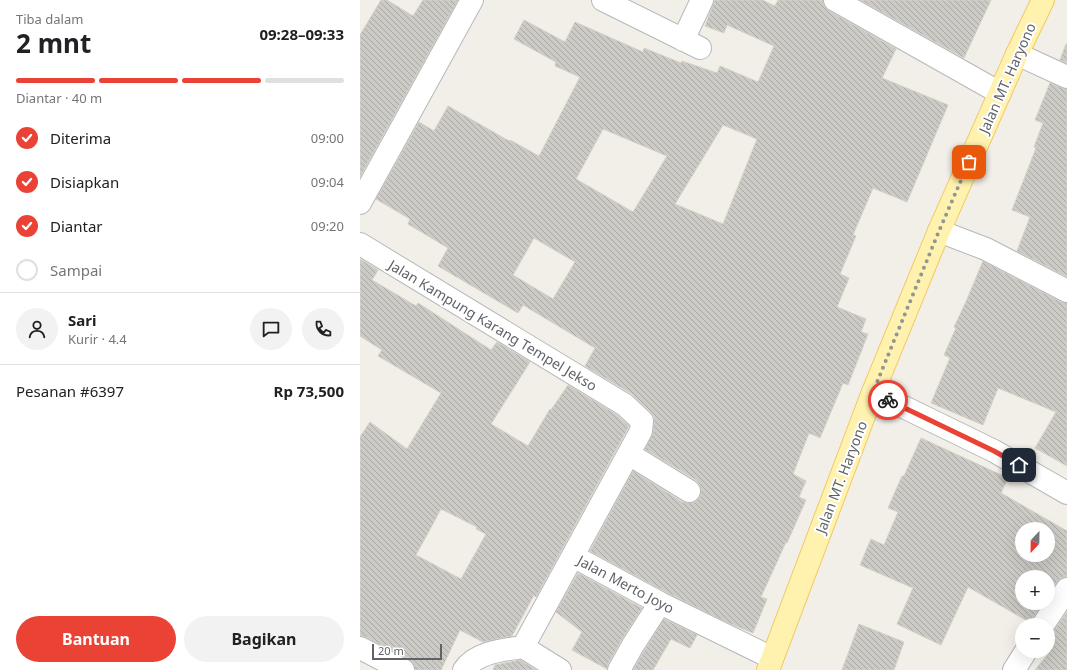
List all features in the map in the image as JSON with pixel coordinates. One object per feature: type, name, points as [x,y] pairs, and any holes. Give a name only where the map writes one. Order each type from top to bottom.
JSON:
[{"type":"main road","name":"Jalan MT. Haryono","points":[[770,664],[873,392],[939,231],[1042,0]]},
{"type":"street","points":[[360,203],[472,0]]},
{"type":"street","points":[[603,0],[692,44],[702,0]]},
{"type":"street","points":[[835,0],[1000,93]]},
{"type":"street","points":[[1017,54],[1067,77]]},
{"type":"street","points":[[939,231],[986,249],[1067,291]]},
{"type":"street","name":"Jalan Kampung Karang Tempel Jekso","points":[[360,244],[625,405]]},
{"type":"street","points":[[873,392],[994,451],[1067,493]]},
{"type":"street","name":"Jalan Merto Joyo","points":[[625,405],[642,421],[641,431],[573,556],[770,664]]},
{"type":"street","points":[[629,454],[689,491]]},
{"type":"street","points":[[523,647],[573,556]]},
{"type":"street","points":[[1048,618],[1067,588]]},
{"type":"street","points":[[619,670],[660,603]]},
{"type":"street","points":[[464,670],[467,665],[480,657],[500,651],[523,647],[560,670]]},
{"type":"street","points":[[360,648],[403,670]]},
{"type":"street","points":[[1014,670],[1022,658]]},
{"type":"building","points":[[381,0],[387,0],[413,16],[423,0],[458,0],[360,177],[360,35]]},
{"type":"building","points":[[715,0],[762,0],[775,6],[778,0],[823,0],[824,6],[829,11],[896,49],[882,78],[948,105],[907,202],[873,188],[853,235],[856,236],[840,274],[849,278],[837,307],[866,319],[861,332],[868,334],[848,385],[843,383],[820,438],[809,433],[793,474],[806,481],[799,497],[806,500],[761,597],[767,599],[753,633],[726,622],[666,592],[590,551],[633,471],[682,502],[695,502],[700,497],[700,485],[696,480],[645,449],[653,433],[654,416],[632,394],[585,366],[595,348],[523,305],[518,313],[438,266],[448,248],[408,224],[410,219],[376,199],[419,122],[434,131],[448,106],[509,141],[510,140],[539,156],[580,77],[555,66],[556,62],[514,39],[524,20],[565,42],[575,22],[643,52],[644,48],[681,63],[682,61],[717,73],[720,66],[758,82],[774,46],[727,25],[724,33],[705,26]],"holes":[[[723,125],[757,139],[723,224],[675,204]],[[603,129],[667,156],[633,212],[576,179]],[[534,238],[575,262],[553,299],[513,275]]]},
{"type":"building","points":[[860,0],[991,0],[964,58]]},
{"type":"building","points":[[1067,44],[1067,63],[1060,60]]},
{"type":"building","points":[[1050,83],[1067,89],[1067,277],[1017,251],[1030,217],[1012,210],[1036,148],[1034,147],[1043,123],[1035,120]]},
{"type":"building","points":[[360,259],[378,270],[372,280],[416,306],[418,303],[491,350],[497,342],[530,362],[491,424],[528,446],[550,409],[551,410],[568,385],[617,415],[629,426],[536,597],[534,595],[512,636],[483,642],[460,630],[441,670],[417,670],[409,659],[366,637],[360,636],[360,437],[370,422],[407,449],[441,393],[378,356],[382,350],[360,336]],"holes":[[[441,509],[477,527],[476,529],[486,534],[461,579],[416,555]]]},
{"type":"building","points":[[983,261],[1061,302],[1067,303],[1067,466],[1035,448],[1056,412],[998,388],[983,425],[931,403],[950,358],[944,355],[956,328],[954,327]]},
{"type":"building","points":[[921,438],[1008,478],[1001,493],[1051,522],[1015,522],[1015,562],[1055,562],[1055,524],[1067,531],[1067,577],[1061,578],[1055,585],[1055,570],[1015,570],[1015,610],[1038,610],[1033,618],[1022,618],[968,587],[941,645],[897,624],[913,588],[860,565],[871,539],[884,545],[898,512],[888,508],[902,476],[904,476]]},
{"type":"building","points":[[578,573],[642,608],[622,639],[608,664],[607,669],[572,650],[582,632],[556,612]]},
{"type":"building","points":[[1067,612],[1067,670],[1035,670],[1045,658],[1055,658],[1055,629]]},
{"type":"building","points":[[664,619],[697,635],[690,648],[671,639],[653,670],[633,670],[644,651]]},
{"type":"building","points":[[859,624],[904,642],[894,670],[842,670]]},
{"type":"building","points":[[520,660],[536,670],[493,670],[495,665]]},
{"type":"way so far","points":[[888,400],[873,392],[969,162]]},
{"type":"route","points":[[888,400],[994,451],[1019,465]]}]
